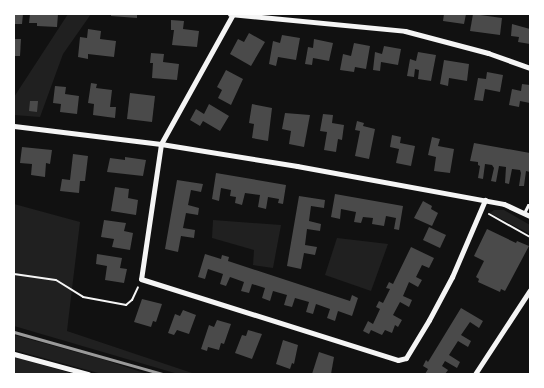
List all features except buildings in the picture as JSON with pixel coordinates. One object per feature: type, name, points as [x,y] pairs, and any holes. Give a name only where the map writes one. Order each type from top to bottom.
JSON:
[{"type":"street","points":[[486,200],[452,277],[406,358],[398,360],[141,279],[162,144],[231,14],[405,31],[488,53],[530,68]]},
{"type":"street","points":[[14,126],[162,144],[486,200],[504,204],[530,216]]},
{"type":"street","points":[[475,374],[530,290]]},
{"type":"street","points":[[14,354],[88,374]]},
{"type":"lane","points":[[524,213],[528,205],[530,205]]},
{"type":"path","points":[[481,210],[530,237]]},
{"type":"path","points":[[14,274],[56,280],[83,297],[126,305],[132,300],[141,279]]},
{"type":"shaded area","points":[[68,14],[91,14],[63,54],[40,117],[14,115],[14,97]]},
{"type":"shaded area","points":[[14,204],[80,222],[67,331],[195,374],[178,374],[14,326]]},
{"type":"shaded area","points":[[494,210],[504,210],[530,225],[530,234],[490,213]]},
{"type":"shaded area","points":[[213,220],[281,225],[273,268],[253,265],[254,250],[212,238]]},
{"type":"shaded area","points":[[337,238],[388,244],[371,291],[325,275]]},
{"type":"shaded area","points":[[14,335],[105,360],[147,374],[102,374],[14,350]]},
{"type":"shaded area","points":[[14,357],[74,374],[14,374]]},
{"type":"railway","points":[[14,332],[162,374]]}]
